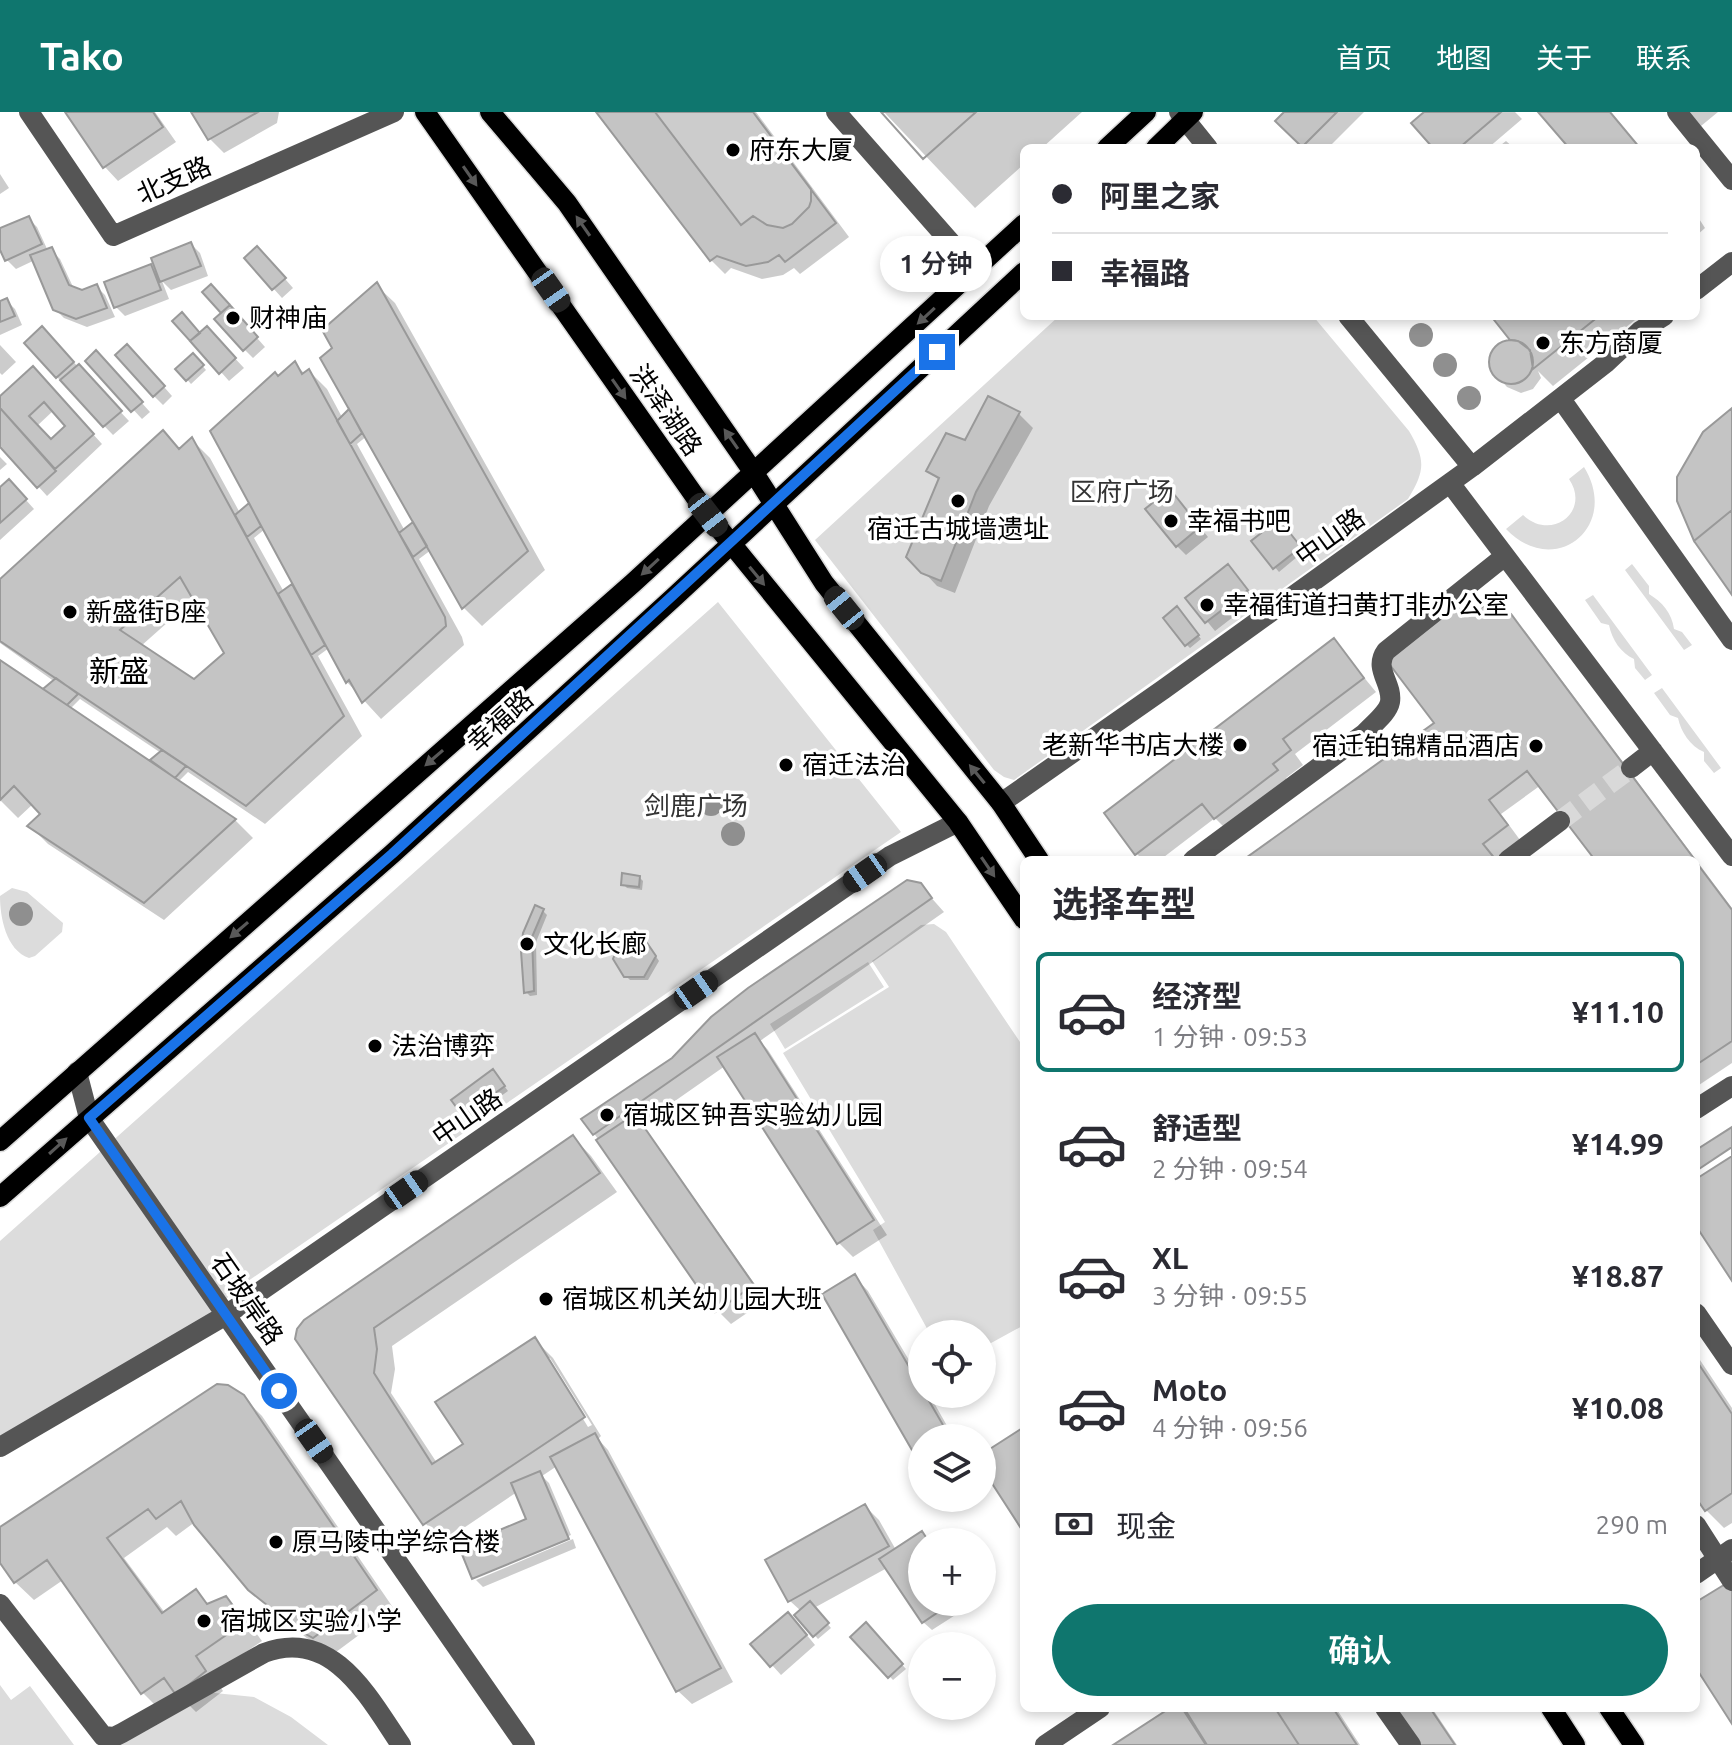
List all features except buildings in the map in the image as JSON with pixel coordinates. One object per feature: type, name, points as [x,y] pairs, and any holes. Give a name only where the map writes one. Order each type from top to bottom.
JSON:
[{"type":"main road","name":"洪泽湖路","points":[[425,112],[708,515],[958,822],[1020,913]]},
{"type":"main road","name":"洪泽湖路","points":[[490,112],[567,203],[754,473],[824,583],[1001,803],[1036,856]]},
{"type":"main road","points":[[1111,144],[1146,112]]},
{"type":"main road","points":[[1160,144],[1186,115]]},
{"type":"main road","name":"幸福路","points":[[0,1141],[708,515],[1020,228]]},
{"type":"main road","name":"幸福路","points":[[0,1197],[392,854],[1020,276]]},
{"type":"main road","points":[[1554,1712],[1575,1745]]},
{"type":"main road","points":[[1612,1712],[1634,1745]]},
{"type":"street","name":"北支路","points":[[29,112],[113,236],[394,112]]},
{"type":"street","points":[[836,112],[975,270]]},
{"type":"street","points":[[1677,112],[1732,180]]},
{"type":"street","points":[[1186,115],[1205,144]]},
{"type":"street","points":[[1700,287],[1732,262]]},
{"type":"street","points":[[1351,320],[1472,467]]},
{"type":"street","name":"中山路","points":[[1001,803],[1472,467],[1607,362],[1640,331],[1658,320]]},
{"type":"street","points":[[1561,399],[1732,640]]},
{"type":"street","points":[[1450,483],[1732,856]]},
{"type":"street","points":[[1198,856],[1365,733],[1386,711],[1390,702],[1380,663],[1386,651],[1505,556]]},
{"type":"street","points":[[1631,768],[1653,751]]},
{"type":"street","points":[[1513,856],[1560,821]]},
{"type":"street","name":"中山路","points":[[0,1447],[226,1315],[890,856],[958,822]]},
{"type":"street","name":"石坡岸路","points":[[77,1072],[89,1118],[525,1745]]},
{"type":"street","points":[[1700,1106],[1732,1086]]},
{"type":"street","points":[[1700,1319],[1732,1365]]},
{"type":"street","points":[[1700,1529],[1725,1554],[1732,1581]]},
{"type":"street","points":[[1700,1571],[1725,1554]]},
{"type":"street","points":[[0,1604],[103,1736],[114,1737],[122,1733],[264,1653],[296,1646],[316,1651],[346,1670],[364,1690],[401,1745]]},
{"type":"street","points":[[1045,1745],[1094,1712]]},
{"type":"street","points":[[1388,1712],[1411,1745]]},
{"type":"green space","name":"区府广场","points":[[1055,320],[1316,320],[1409,431],[1421,458],[1418,481],[1408,499],[1014,780],[994,770],[815,540]]},
{"type":"green space","points":[[1584,467],[1593,489],[1594,509],[1588,526],[1577,540],[1562,548],[1544,549],[1525,543],[1506,529],[1523,515],[1534,523],[1546,525],[1565,519],[1572,512],[1575,502],[1575,491],[1569,479]]},
{"type":"green space","points":[[1632,564],[1649,586],[1649,594],[1669,613],[1674,629],[1682,632],[1692,645],[1684,650],[1625,570]]},
{"type":"green space","points":[[1593,595],[1652,675],[1645,680],[1635,668],[1634,659],[1612,636],[1609,625],[1601,623],[1585,600]]},
{"type":"green space","name":"剑鹿广场","points":[[718,602],[901,832],[238,1288],[202,1321],[0,1438],[0,1241]]},
{"type":"green space","points":[[1662,688],[1721,768],[1714,773],[1704,761],[1704,752],[1690,742],[1678,718],[1670,715],[1654,693]]},
{"type":"green space","points":[[12,888],[27,892],[63,923],[62,932],[29,958],[15,948],[3,923],[0,896]]},
{"type":"green space","points":[[934,924],[946,932],[1020,1042],[1020,1327],[996,1340],[996,1320],[922,1320],[873,1230],[885,1222],[783,1053],[889,987],[872,961],[921,925]]},
{"type":"green space","points":[[868,962],[884,987],[785,1049],[770,1024]]},
{"type":"green space","points":[[0,1685],[11,1700],[30,1686],[74,1745],[0,1745]]},
{"type":"green space","points":[[205,1692],[254,1697],[291,1717],[328,1745],[111,1745]]},
{"type":"tunnel","points":[[1560,821],[1631,768]]},
{"type":"place","name":"府东大厦","points":[[733,150]]},
{"type":"place","name":"财神庙","points":[[233,318]]},
{"type":"place","name":"东方商厦","points":[[1543,343]]},
{"type":"place","name":"宿迁古城墙遗址","points":[[958,501]]},
{"type":"place","name":"幸福书吧","points":[[1171,521]]},
{"type":"place","name":"幸福街道扫黄打非办公室","points":[[1207,605]]},
{"type":"place","name":"新盛街B座","points":[[70,612]]},
{"type":"place","name":"老新华书店大楼","points":[[1240,745]]},
{"type":"place","name":"宿迁铂锦精品酒店","points":[[1536,746]]},
{"type":"place","name":"宿迁法治","points":[[786,765]]},
{"type":"place","name":"文化长廊","points":[[527,944]]},
{"type":"place","name":"法治博弈","points":[[375,1046]]},
{"type":"place","name":"宿城区钟吾实验幼儿园","points":[[607,1115]]},
{"type":"place","name":"宿城区机关幼儿园大班","points":[[546,1299]]},
{"type":"place","name":"原马陵中学综合楼","points":[[276,1542]]},
{"type":"place","name":"宿城区实验小学","points":[[204,1621]]},
{"type":"district","name":"新盛","points":[[119,672]]},
{"type":"route","points":[[279,1391],[89,1118],[392,854],[937,352]]}]
